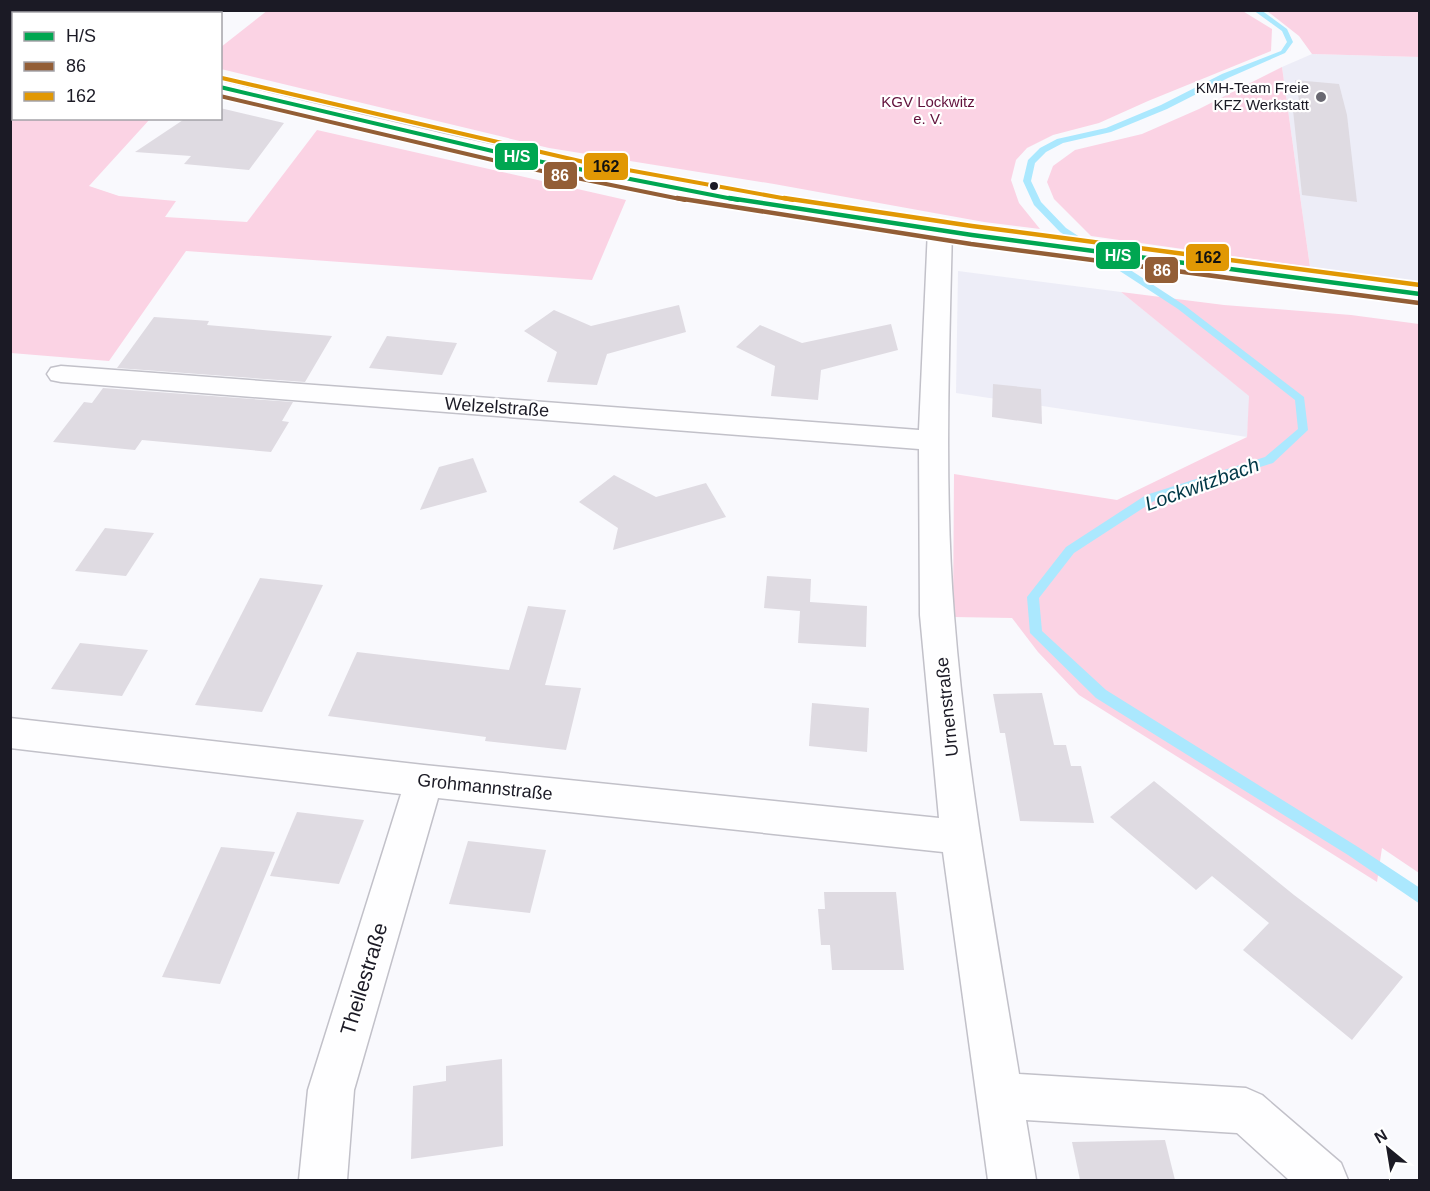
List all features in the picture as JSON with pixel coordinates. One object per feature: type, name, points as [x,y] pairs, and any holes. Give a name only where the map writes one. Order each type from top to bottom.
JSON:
[{"type":"street","points":[[222,87],[570,168],[705,194],[940,229],[1419,294]]},
{"type":"street","name":"Urnenstraße","points":[[940,229],[933,441],[937,615],[960,837],[1012,1180]]},
{"type":"street","name":"Welzelstraße","points":[[61,374],[933,441]]},
{"type":"street","name":"Grohmannstraße","points":[[10,733],[424,781],[960,837]]},
{"type":"street","name":"Theilestraße","points":[[323,1180],[331,1090],[424,781]]},
{"type":"street","points":[[999,1096],[1246,1111],[1324,1180]]},
{"type":"shaded area","points":[[1312,54],[1419,57],[1419,282],[1310,267],[1282,67]]},
{"type":"shaded area","points":[[958,271],[1121,292],[1250,396],[1247,437],[956,393]]},
{"type":"green space","name":"KGV Lockwitz e. V.","points":[[268,10],[1241,10],[1272,29],[1271,51],[1099,123],[1053,135],[1027,148],[1016,160],[1011,180],[1019,203],[1040,229],[984,222],[774,184],[549,148],[222,69],[222,46]]},
{"type":"green space","points":[[1267,11],[1419,11],[1419,57],[1312,54],[1299,36]]},
{"type":"green space","points":[[11,51],[12,120],[149,120],[89,186],[119,196],[176,201],[165,217],[247,222],[317,130],[626,200],[592,280],[186,251],[109,361],[11,353]]},
{"type":"green space","points":[[1282,67],[1310,267],[1091,236],[1054,199],[1047,182],[1053,166],[1075,150],[1142,134],[1199,109]]},
{"type":"green space","points":[[1121,292],[1224,305],[1351,315],[1419,324],[1419,873],[1382,848],[1377,882],[1079,695],[1038,652],[1012,618],[953,617],[954,474],[1117,500],[1247,437],[1249,396]]},
{"type":"building","points":[[1295,80],[1339,84],[1347,115],[1357,202],[1302,195],[1293,110],[1301,110]]},
{"type":"building","points":[[222,108],[284,123],[249,170],[184,164],[191,156],[135,152],[183,120],[222,120]]},
{"type":"building","points":[[679,305],[686,332],[607,354],[597,385],[547,382],[557,352],[524,331],[554,310],[591,326]]},
{"type":"building","points":[[154,317],[209,321],[207,325],[332,336],[305,382],[117,368]]},
{"type":"building","points":[[891,324],[898,350],[821,370],[818,400],[771,396],[775,366],[736,347],[760,325],[802,343]]},
{"type":"building","points":[[387,336],[457,343],[442,375],[369,368]]},
{"type":"building","points":[[993,384],[1041,389],[1042,424],[992,417]]},
{"type":"building","points":[[103,388],[293,402],[282,421],[289,422],[271,452],[142,440],[135,450],[53,442],[84,402],[92,403]]},
{"type":"building","points":[[473,458],[487,492],[420,510],[439,467]]},
{"type":"building","points":[[614,475],[656,497],[706,483],[726,517],[613,550],[618,528],[579,502]]},
{"type":"building","points":[[105,528],[154,533],[126,576],[75,571]]},
{"type":"building","points":[[767,576],[811,579],[810,602],[867,606],[866,647],[798,643],[800,611],[764,608]]},
{"type":"building","points":[[260,578],[323,585],[262,712],[195,705]]},
{"type":"building","points":[[528,606],[566,610],[545,685],[581,688],[566,750],[485,741],[486,737],[328,716],[357,652],[509,670]]},
{"type":"building","points":[[80,643],[148,650],[122,696],[51,689]]},
{"type":"building","points":[[1042,693],[1054,745],[1066,745],[1071,766],[1081,766],[1094,823],[1020,821],[1005,733],[1000,733],[993,694]]},
{"type":"building","points":[[812,703],[869,708],[867,752],[809,746]]},
{"type":"building","points":[[1154,781],[1294,895],[1403,977],[1352,1040],[1243,950],[1269,923],[1212,876],[1196,890],[1110,817]]},
{"type":"building","points":[[297,812],[364,820],[339,884],[270,876]]},
{"type":"building","points":[[468,841],[546,850],[530,913],[449,904]]},
{"type":"building","points":[[221,847],[275,852],[220,984],[162,977]]},
{"type":"building","points":[[824,892],[896,892],[904,970],[832,970],[830,945],[821,945],[818,909],[825,909]]},
{"type":"building","points":[[502,1059],[503,1146],[411,1159],[413,1086],[446,1081],[446,1066]]},
{"type":"building","points":[[1165,1140],[1175,1180],[1080,1180],[1072,1142]]},
{"type":"waterway","name":"Lockwitzbach","points":[[1256,10],[1285,30],[1290,42],[1283,52],[1108,130],[1060,141],[1043,150],[1031,162],[1027,181],[1037,203],[1063,230],[1181,307],[1300,399],[1303,430],[1269,460],[1150,498],[1070,550],[1033,597],[1036,633],[1101,694],[1353,851],[1420,897]]},
{"type":"transit line","name":"162","points":[[222,78],[523,149],[705,185],[972,226],[1420,285]]},
{"type":"transit line","name":"H/S","points":[[222,87],[522,158],[704,194],[972,235],[1420,294]]},
{"type":"transit line","name":"86","points":[[222,96],[522,167],[704,203],[971,244],[1419,303]]},
{"type":"place","name":"KMH-Team Freie KFZ Werkstatt","points":[[1321,97]]}]
